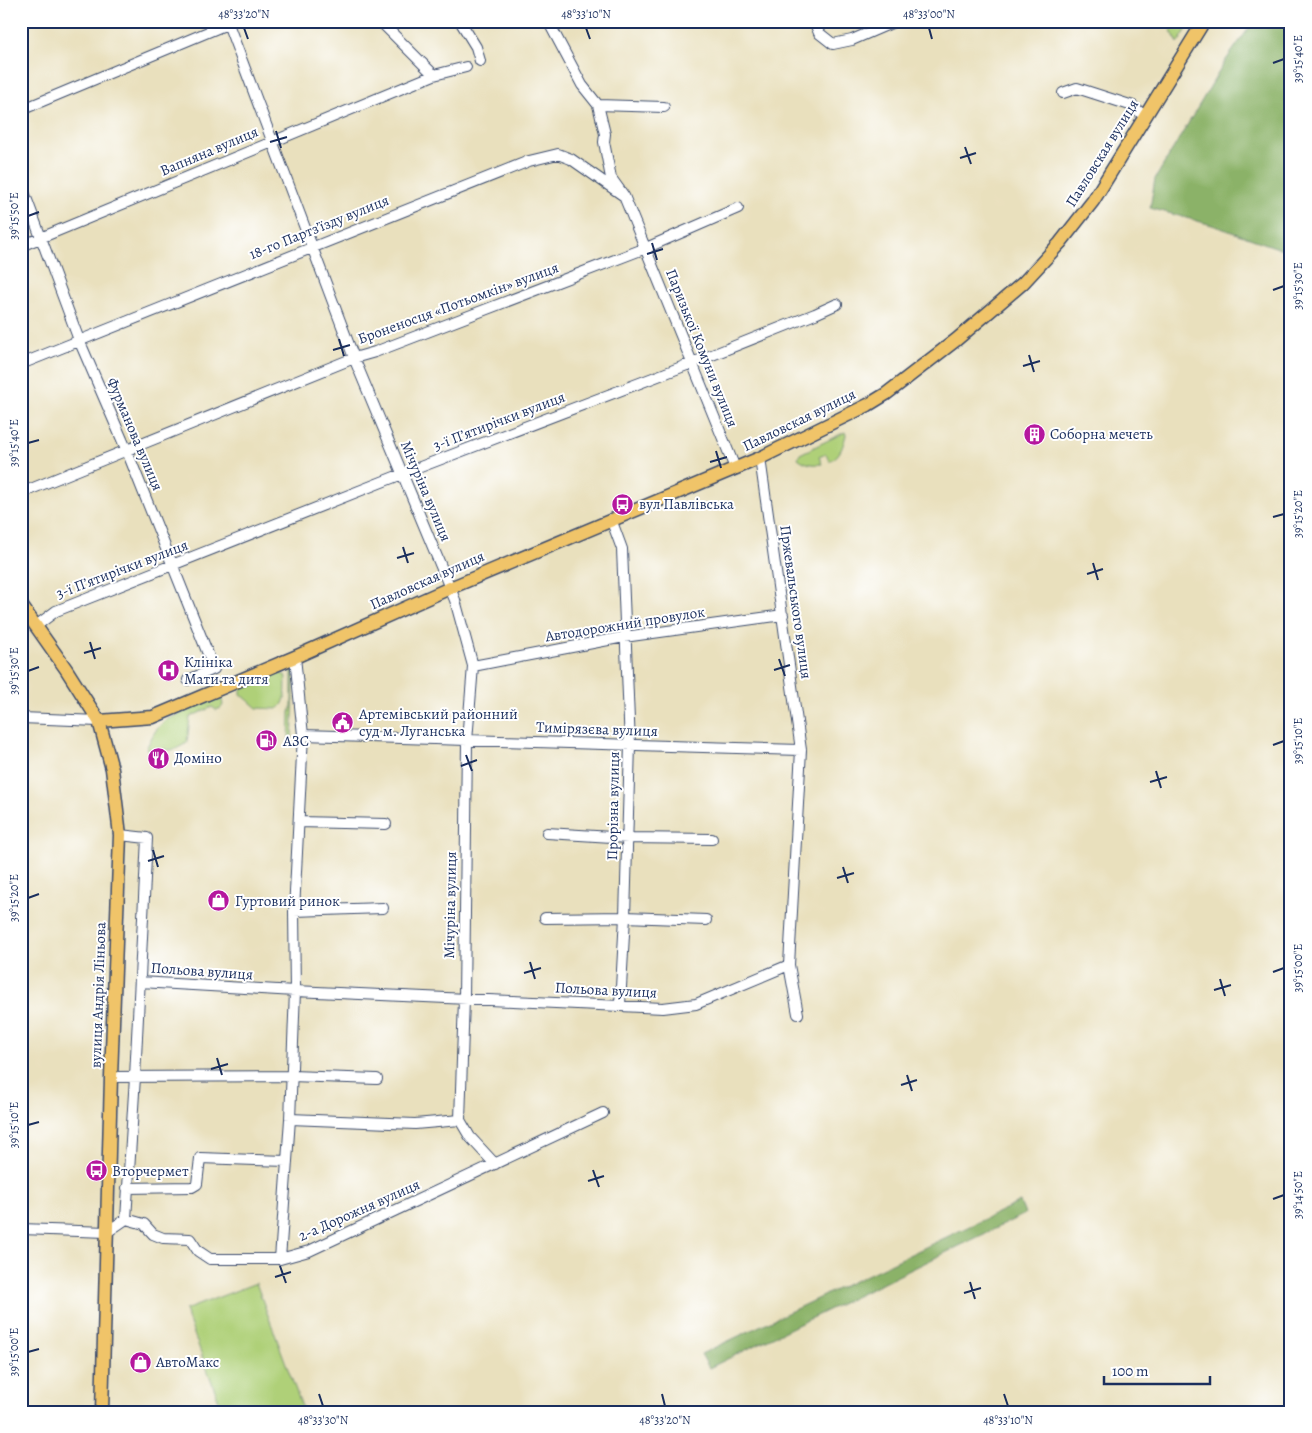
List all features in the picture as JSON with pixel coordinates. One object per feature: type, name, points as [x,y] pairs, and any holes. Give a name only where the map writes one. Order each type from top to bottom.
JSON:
[{"type":"main road","name":"Павловская вулиця","points":[[99,721],[153,717],[611,519],[760,458],[868,405],[886,394],[956,340],[1023,283],[1060,243],[1093,202],[1204,21]]},
{"type":"main road","name":"вулиця Андрія Ліньова","points":[[21,605],[66,669],[99,721],[112,769],[120,834],[102,1412]]},
{"type":"street","points":[[380,21],[434,75]]},
{"type":"street","points":[[460,21],[476,48],[480,61]]},
{"type":"street","name":"Паризької Комуни вулиця","points":[[548,21],[582,85],[598,105],[605,134],[604,142],[611,178],[624,196],[735,468]]},
{"type":"street","points":[[814,21],[818,32],[833,44],[852,40],[896,21]]},
{"type":"street","points":[[21,110],[229,22]]},
{"type":"street","name":"Мічуріна вулиця","points":[[229,22],[272,142],[354,358],[455,600],[473,666],[467,741],[464,999],[460,1120]]},
{"type":"street","name":"Вапняна вулиця","points":[[21,246],[434,75],[466,67]]},
{"type":"street","points":[[1063,93],[1078,88],[1134,106],[1144,116]]},
{"type":"street","points":[[598,105],[664,107]]},
{"type":"street","name":"18-го Партз’їзду вулиця","points":[[21,364],[312,246],[529,161],[558,154],[571,159],[624,196]]},
{"type":"street","name":"Фурманова вулиця","points":[[21,184],[79,340],[127,451],[214,669],[188,680]]},
{"type":"street","name":"Броненосця «Потьомкін» вулиця","points":[[21,494],[354,358],[646,248],[738,208]]},
{"type":"street","name":"3-ї П’ятирічки вулиця","points":[[36,626],[56,611],[402,474],[692,363],[837,304]]},
{"type":"street","name":"Пржевальського вулиця","points":[[760,458],[801,750]]},
{"type":"street","name":"Прорізна вулиця","points":[[611,519],[622,549],[624,637],[630,745],[625,917],[620,1005]]},
{"type":"street","name":"Автодорожний провулок","points":[[473,666],[624,637],[783,614]]},
{"type":"street","points":[[280,1259],[290,1119],[295,991],[294,911],[303,735],[295,657]]},
{"type":"street","points":[[21,718],[99,721]]},
{"type":"street","name":"Тимірязєва вулиця","points":[[303,735],[801,750]]},
{"type":"street","points":[[798,1014],[789,965],[801,750]]},
{"type":"street","points":[[298,822],[386,824]]},
{"type":"street","points":[[547,833],[628,838],[712,839]]},
{"type":"street","points":[[21,1229],[107,1232],[126,1219],[147,838],[120,834]]},
{"type":"street","points":[[294,911],[383,908]]},
{"type":"street","points":[[545,918],[625,917],[706,920]]},
{"type":"street","name":"Польова вулиця","points":[[140,982],[663,1008],[696,1004],[789,965]]},
{"type":"street","points":[[111,1077],[291,1076],[377,1080]]},
{"type":"street","name":"2-а Дорожня вулиця","points":[[126,1219],[144,1224],[153,1234],[162,1238],[190,1239],[198,1251],[210,1259],[280,1259],[309,1251],[602,1113]]},
{"type":"street","points":[[290,1119],[416,1124],[460,1120],[470,1137],[494,1164]]},
{"type":"street","points":[[127,1188],[192,1187],[197,1184],[200,1158],[287,1161]]},
{"type":"green space","points":[[1172,21],[1192,21],[1178,43],[1170,29]]},
{"type":"green space","points":[[1254,21],[1291,21],[1291,250],[1278,248],[1212,225],[1150,208],[1155,179],[1226,60]]},
{"type":"green space","points":[[845,432],[846,435],[841,450],[830,461],[826,454],[819,457],[822,464],[809,464],[798,458],[800,454]]},
{"type":"green space","points":[[292,670],[294,670],[294,697],[292,743],[289,742],[290,712],[292,707]]},
{"type":"green space","points":[[277,672],[285,675],[286,678],[285,699],[278,709],[257,708],[241,694],[241,687]]},
{"type":"green space","points":[[218,697],[222,700],[223,705],[221,708],[216,710],[212,707],[190,717],[187,743],[174,750],[146,749],[157,729],[168,719]]},
{"type":"green space","points":[[1020,1202],[1025,1214],[709,1368],[701,1354]]},
{"type":"green space","points":[[256,1283],[304,1412],[223,1412],[185,1310]]},
{"type":"place","name":"Соборна мечеть","points":[[1034,434]]},
{"type":"place","name":"вул Павлівська","points":[[623,504]]},
{"type":"place","name":"Клініка Мати та дитя","points":[[168,671]]},
{"type":"place","name":"Артемівський районний суд м. Луганська","points":[[343,723]]},
{"type":"place","name":"АЗС","points":[[267,741]]},
{"type":"place","name":"Доміно","points":[[158,758]]},
{"type":"place","name":"Гуртовий ринок","points":[[219,901]]},
{"type":"place","name":"Вторчермет","points":[[96,1171]]},
{"type":"place","name":"АвтоМакс","points":[[140,1362]]}]
